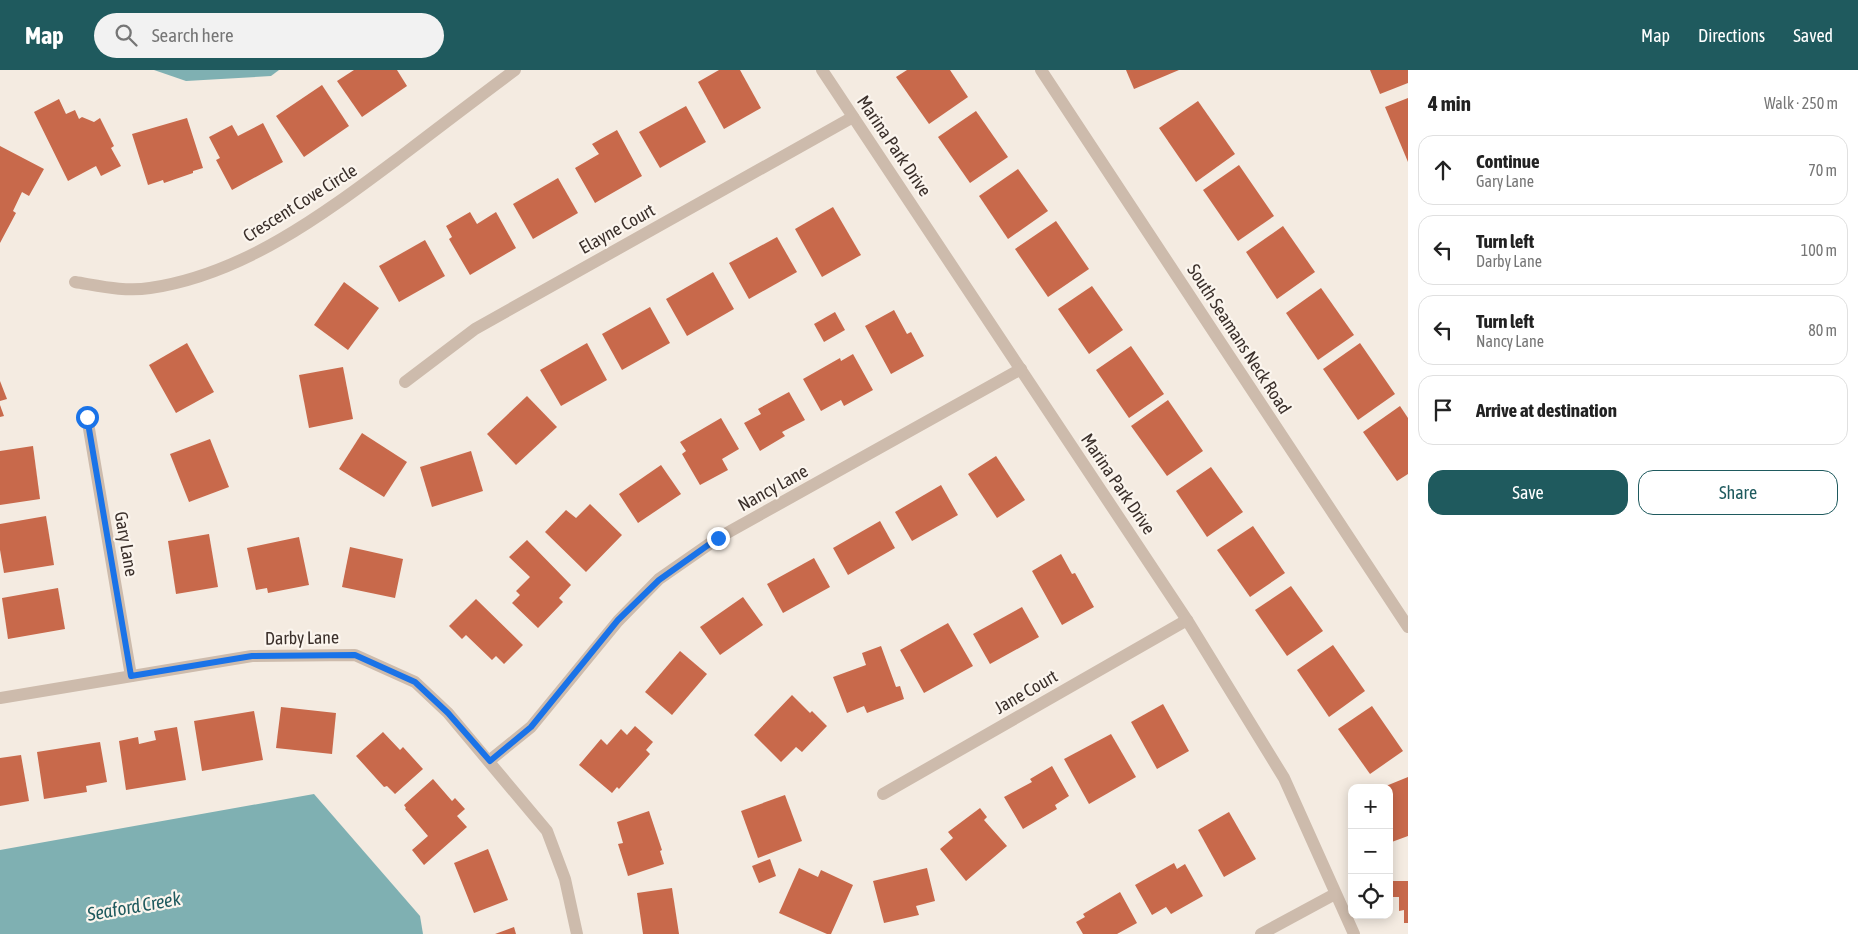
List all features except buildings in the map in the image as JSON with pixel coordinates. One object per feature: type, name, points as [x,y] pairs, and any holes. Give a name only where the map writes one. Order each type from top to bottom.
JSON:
[{"type":"street","name":"Crescent Cove Circle","points":[[75,282],[117,289],[149,289],[192,279],[248,257],[302,227],[349,196],[514,70]]},
{"type":"street","name":"Marina Park Drive","points":[[822,70],[1187,620],[1284,778],[1354,934]]},
{"type":"street","name":"South Seamans Neck Road","points":[[1041,70],[1408,627]]},
{"type":"street","name":"Elayne Court","points":[[405,382],[475,329],[853,117]]},
{"type":"street","name":"Nancy Lane","points":[[490,761],[531,727],[618,620],[659,580],[718,538],[1021,369]]},
{"type":"street","name":"Gary Lane","points":[[87,417],[131,676]]},
{"type":"street","name":"Jane Court","points":[[883,794],[1187,620]]},
{"type":"street","name":"Darby Lane","points":[[0,698],[252,656],[355,655],[415,682],[448,713],[547,831],[565,878],[577,934]]},
{"type":"street","points":[[1261,934],[1335,894]]},
{"type":"water","points":[[154,70],[279,70],[271,76],[186,81]]},
{"type":"water","name":"Seaford Creek","points":[[314,794],[420,916],[423,934],[0,934],[0,850]]},
{"type":"route","points":[[87,417],[131,676],[252,656],[355,655],[415,682],[448,713],[490,761],[531,727],[618,620],[659,580],[718,538]]}]
